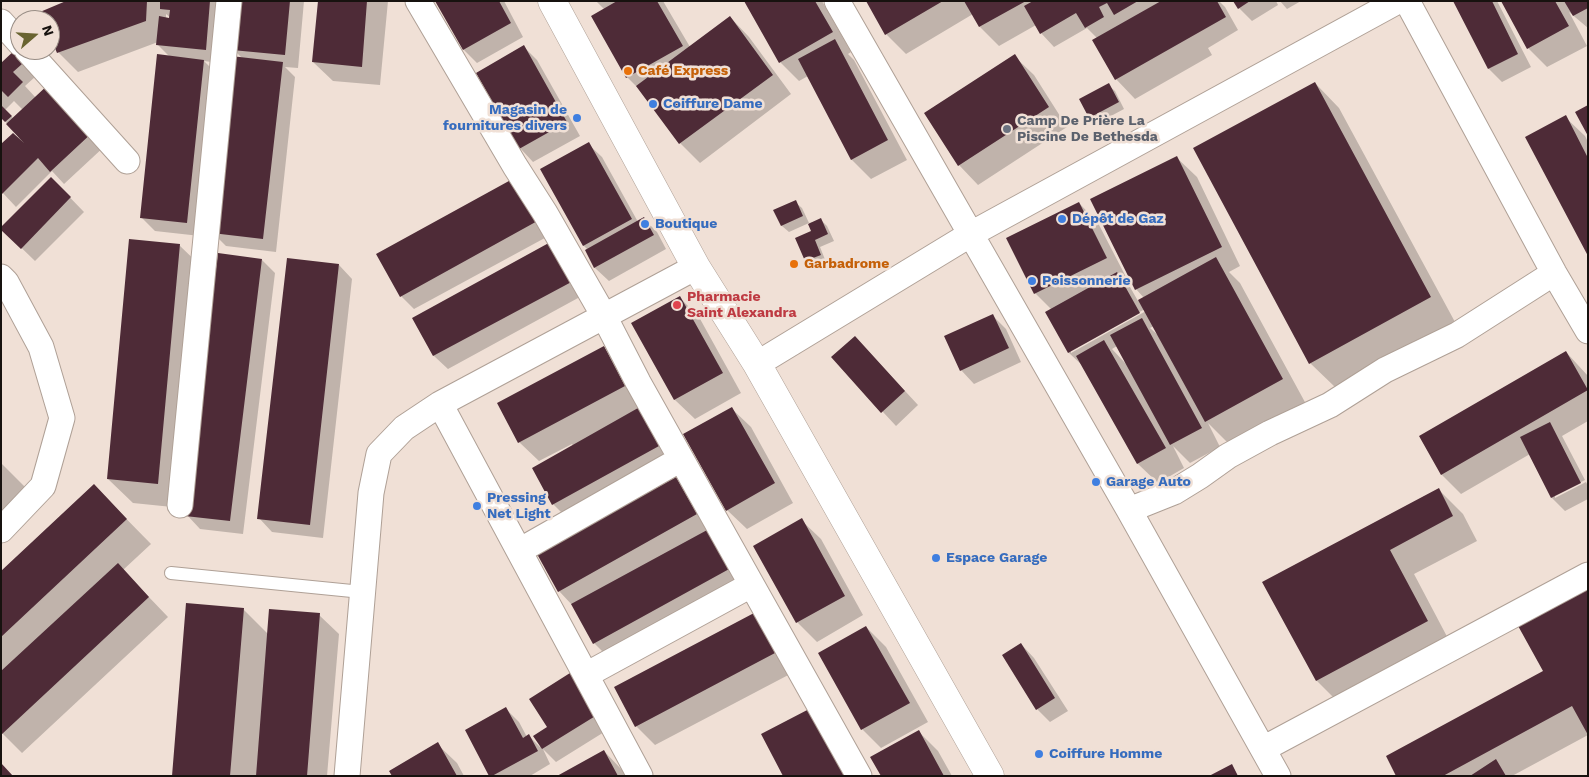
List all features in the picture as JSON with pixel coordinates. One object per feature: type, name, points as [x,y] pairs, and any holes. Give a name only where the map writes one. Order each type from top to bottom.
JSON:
[{"type":"street","points":[[180,505],[229,1]]},
{"type":"street","points":[[418,1],[510,158],[546,213],[604,316],[638,382],[859,776]]},
{"type":"street","points":[[552,1],[696,266],[757,364],[990,776]]},
{"type":"street","points":[[837,1],[1129,510],[1278,776]]},
{"type":"street","points":[[757,364],[971,234],[1398,1]]},
{"type":"street","points":[[1407,1],[1554,273],[1588,331]]},
{"type":"street","points":[[1,22],[10,32]]},
{"type":"street","points":[[36,60],[127,161]]},
{"type":"street","points":[[347,776],[371,493],[379,454],[404,428],[440,404],[696,266]]},
{"type":"street","points":[[1129,510],[1174,492],[1228,456],[1270,433],[1330,405],[1385,370],[1457,335],[1554,273]]},
{"type":"street","points":[[1,277],[6,282],[40,347],[62,418],[43,486],[1,530]]},
{"type":"street","points":[[440,404],[640,776]]},
{"type":"street","points":[[519,551],[681,459]]},
{"type":"street","points":[[1263,750],[1588,575]]},
{"type":"street","points":[[586,675],[751,585]]},
{"type":"lane","points":[[171,573],[362,592]]},
{"type":"building","points":[[66,1],[147,1],[146,21],[60,52],[60,10],[45,10]]},
{"type":"building","points":[[160,1],[210,1],[206,50],[156,45],[159,16],[169,18],[170,10],[160,9]]},
{"type":"building","points":[[237,1],[290,1],[285,55],[232,50]]},
{"type":"building","points":[[318,1],[367,1],[362,67],[312,62]]},
{"type":"building","points":[[435,1],[499,1],[511,23],[463,50]]},
{"type":"building","points":[[617,1],[657,1],[683,46],[626,78],[591,16]]},
{"type":"building","points":[[744,1],[815,1],[833,32],[779,63]]},
{"type":"building","points":[[866,1],[943,1],[885,35]]},
{"type":"building","points":[[964,1],[1026,1],[979,27]]},
{"type":"building","points":[[1033,1],[1138,1],[1114,15],[1107,3],[1099,7],[1104,17],[1085,28],[1076,13],[1040,34],[1024,6]]},
{"type":"building","points":[[1161,1],[1217,1],[1226,17],[1115,80],[1092,40]]},
{"type":"building","points":[[1233,1],[1250,1],[1238,9]]},
{"type":"building","points":[[1453,1],[1492,1],[1518,54],[1488,69]]},
{"type":"building","points":[[1501,1],[1555,1],[1569,26],[1527,49]]},
{"type":"building","points":[[1564,1],[1588,1],[1588,8],[1573,16]]},
{"type":"building","points":[[730,16],[773,75],[679,144],[636,86]]},
{"type":"building","points":[[835,39],[888,140],[851,160],[798,59]]},
{"type":"building","points":[[524,45],[567,122],[519,149],[476,73]]},
{"type":"building","points":[[157,54],[204,60],[187,223],[140,218]]},
{"type":"building","points":[[1015,54],[1049,107],[958,166],[924,113]]},
{"type":"building","points":[[10,55],[10,60],[25,60],[39,82],[22,64],[13,72],[23,82],[8,97],[1,90],[1,63]]},
{"type":"building","points":[[231,56],[283,62],[263,239],[212,233]]},
{"type":"building","points":[[1315,82],[1431,297],[1309,364],[1193,148]]},
{"type":"building","points":[[50,83],[94,131],[50,172],[38,158],[2,194],[1,144],[13,133],[24,143],[6,124]]},
{"type":"building","points":[[1109,83],[1119,102],[1089,118],[1079,99]]},
{"type":"building","points":[[1,105],[12,116],[5,122],[1,118]]},
{"type":"building","points":[[1588,105],[1588,136],[1575,112]]},
{"type":"building","points":[[1566,115],[1588,158],[1588,256],[1525,137]]},
{"type":"building","points":[[589,142],[632,219],[583,246],[540,169]]},
{"type":"building","points":[[1177,156],[1222,247],[1135,290],[1090,199]]},
{"type":"building","points":[[518,176],[541,219],[400,297],[376,254]]},
{"type":"building","points":[[51,177],[71,197],[21,249],[1,230],[1,227]]},
{"type":"building","points":[[796,200],[803,216],[781,226],[773,210]]},
{"type":"building","points":[[1079,202],[1107,258],[1034,294],[1006,238]]},
{"type":"building","points":[[644,217],[654,235],[594,268],[585,250]]},
{"type":"building","points":[[821,218],[828,234],[815,240],[821,255],[805,261],[795,238],[811,231],[808,224]]},
{"type":"building","points":[[129,239],[180,244],[158,484],[107,479]]},
{"type":"building","points":[[556,239],[577,279],[433,356],[412,318]]},
{"type":"building","points":[[218,253],[262,259],[230,521],[185,516]]},
{"type":"building","points":[[1216,257],[1283,379],[1205,422],[1138,300]]},
{"type":"building","points":[[287,258],[339,264],[310,525],[257,519]]},
{"type":"building","points":[[1117,272],[1140,313],[1068,353],[1045,312]]},
{"type":"building","points":[[680,296],[723,373],[674,400],[631,323]]},
{"type":"building","points":[[993,314],[1009,348],[960,371],[944,336]]},
{"type":"building","points":[[1142,318],[1202,428],[1170,445],[1110,335]]},
{"type":"building","points":[[855,336],[905,391],[881,413],[831,357]]},
{"type":"building","points":[[1104,340],[1166,448],[1137,464],[1076,356]]},
{"type":"building","points":[[604,346],[625,386],[518,443],[497,403]]},
{"type":"building","points":[[1566,351],[1588,390],[1441,475],[1419,436]]},
{"type":"building","points":[[732,407],[775,483],[726,511],[683,434]]},
{"type":"building","points":[[638,408],[659,446],[552,505],[532,468]]},
{"type":"building","points":[[1550,422],[1581,483],[1551,498],[1520,437]]},
{"type":"building","points":[[676,477],[697,514],[558,592],[537,554]]},
{"type":"building","points":[[94,484],[127,519],[1,637],[1,571]]},
{"type":"building","points":[[1439,488],[1453,516],[1390,550],[1428,621],[1316,681],[1262,582]]},
{"type":"building","points":[[802,518],[845,596],[796,623],[753,546]]},
{"type":"building","points":[[709,529],[731,568],[593,644],[571,604]]},
{"type":"building","points":[[118,563],[149,597],[1,735],[1,671]]},
{"type":"building","points":[[1588,586],[1588,735],[1572,706],[1443,776],[1396,776],[1386,756],[1543,671],[1517,624]]},
{"type":"building","points":[[186,603],[244,608],[230,776],[172,776]]},
{"type":"building","points":[[269,609],[320,613],[307,776],[256,776]]},
{"type":"building","points":[[754,613],[775,653],[635,727],[614,687]]},
{"type":"building","points":[[866,626],[910,703],[861,730],[818,653]]},
{"type":"building","points":[[1021,643],[1055,698],[1036,710],[1002,655]]},
{"type":"building","points":[[570,673],[597,715],[542,749],[533,736],[547,727],[529,699]]},
{"type":"building","points":[[506,707],[523,738],[529,734],[538,751],[489,776],[465,730]]},
{"type":"building","points":[[813,707],[850,776],[783,776],[761,734]]},
{"type":"building","points":[[919,730],[944,776],[881,776],[870,757]]},
{"type":"building","points":[[438,742],[457,776],[392,776],[389,771]]},
{"type":"building","points":[[604,750],[618,776],[557,776]]},
{"type":"building","points":[[1496,759],[1506,776],[1470,776]]},
{"type":"building","points":[[1,763],[13,776],[1,776]]},
{"type":"building","points":[[1232,764],[1238,776],[1209,776]]},
{"type":"place","name":"Café Express","points":[[628,71]]},
{"type":"place","name":"Coiffure Dame","points":[[653,104]]},
{"type":"place","name":"Magasin de fournitures divers","points":[[577,118]]},
{"type":"place","name":"Camp De Prière La Piscine De Bethesda","points":[[1007,129]]},
{"type":"place","name":"Dépôt de Gaz","points":[[1062,219]]},
{"type":"place","name":"Boutique","points":[[645,224]]},
{"type":"place","name":"Garbadrome","points":[[794,264]]},
{"type":"place","name":"Poissonnerie","points":[[1032,281]]},
{"type":"place","name":"Pharmacie Saint Alexandra","points":[[677,305]]},
{"type":"place","name":"Garage Auto","points":[[1096,482]]},
{"type":"place","name":"Pressing Net Light","points":[[477,506]]},
{"type":"place","name":"Espace Garage","points":[[936,558]]},
{"type":"place","name":"Coiffure Homme","points":[[1039,754]]}]
